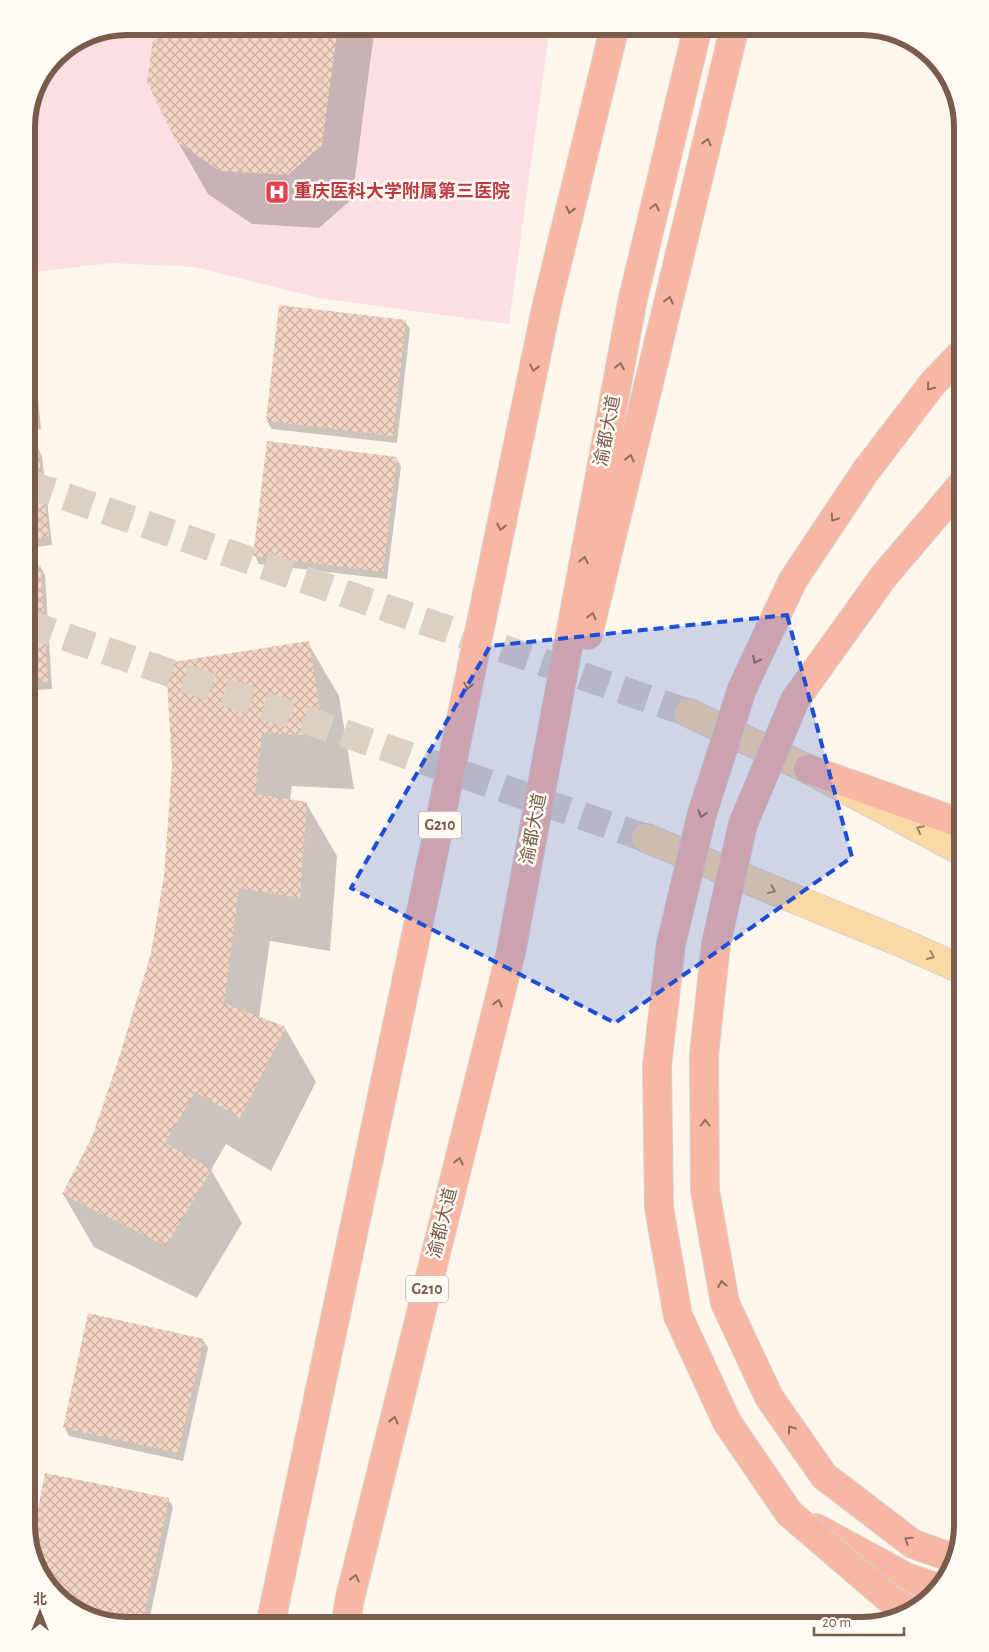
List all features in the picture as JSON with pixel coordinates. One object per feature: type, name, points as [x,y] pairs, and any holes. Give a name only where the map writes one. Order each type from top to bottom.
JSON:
[{"type":"highway","points":[[577,181],[598,35]]},
{"type":"highway","name":"G210","points":[[272,1617],[430,874],[547,304],[613,35]]},
{"type":"highway","name":"渝都大道","points":[[346,1617],[354,1578],[511,952],[632,304],[696,35]]},
{"type":"highway","points":[[511,952],[733,35]]},
{"type":"highway","points":[[904,1607],[887,1597],[788,1513],[727,1422],[678,1316],[659,1208],[658,1066],[671,944],[702,814],[742,689],[793,580],[865,472],[933,383],[954,361]]},
{"type":"highway","points":[[948,1556],[914,1544],[824,1476],[769,1397],[725,1303],[705,1191],[704,1055],[716,944],[743,824],[795,700],[884,576],[954,494]]},
{"type":"highway","points":[[808,769],[954,821]]},
{"type":"highway","points":[[788,1513],[906,1577],[931,1586]]},
{"type":"main road","points":[[689,713],[808,769],[954,847]]},
{"type":"main road","points":[[646,838],[954,966]]},
{"type":"highlighted area","points":[[787,615],[852,857],[615,1023],[351,888],[490,646]]},
{"type":"shaded area","name":"重庆医科大学附属第三医院","points":[[127,35],[549,35],[509,324],[319,298],[195,267],[112,263],[35,272],[35,121],[38,103],[44,86],[54,71],[66,58],[81,47],[97,40]]},
{"type":"building","points":[[154,35],[337,35],[322,145],[288,175],[220,171],[176,141],[147,82]]},
{"type":"building","points":[[279,305],[406,320],[393,436],[266,421]]},
{"type":"building","points":[[35,392],[38,421],[35,422]]},
{"type":"building","points":[[267,441],[397,457],[383,572],[253,556]]},
{"type":"building","points":[[35,446],[38,446],[49,537],[35,539]]},
{"type":"building","points":[[35,565],[41,565],[48,682],[35,683]]},
{"type":"building","points":[[309,641],[324,736],[262,733],[255,794],[307,802],[300,898],[239,888],[224,1003],[286,1027],[240,1118],[195,1092],[165,1143],[212,1169],[166,1246],[62,1194],[92,1137],[118,1061],[151,953],[164,876],[172,766],[166,663]]},
{"type":"building","points":[[88,1313],[204,1339],[178,1453],[63,1428]]},
{"type":"building","points":[[45,1473],[169,1498],[144,1617],[121,1617],[97,1612],[86,1608],[66,1594],[65,1587],[58,1586],[44,1566],[38,1549],[35,1525]]},
{"type":"tunnel","points":[[35,486],[689,713]]},
{"type":"tunnel","points":[[35,626],[646,838]]},
{"type":"place","name":"重庆医科大学附属第三医院","points":[[277,192]]}]
